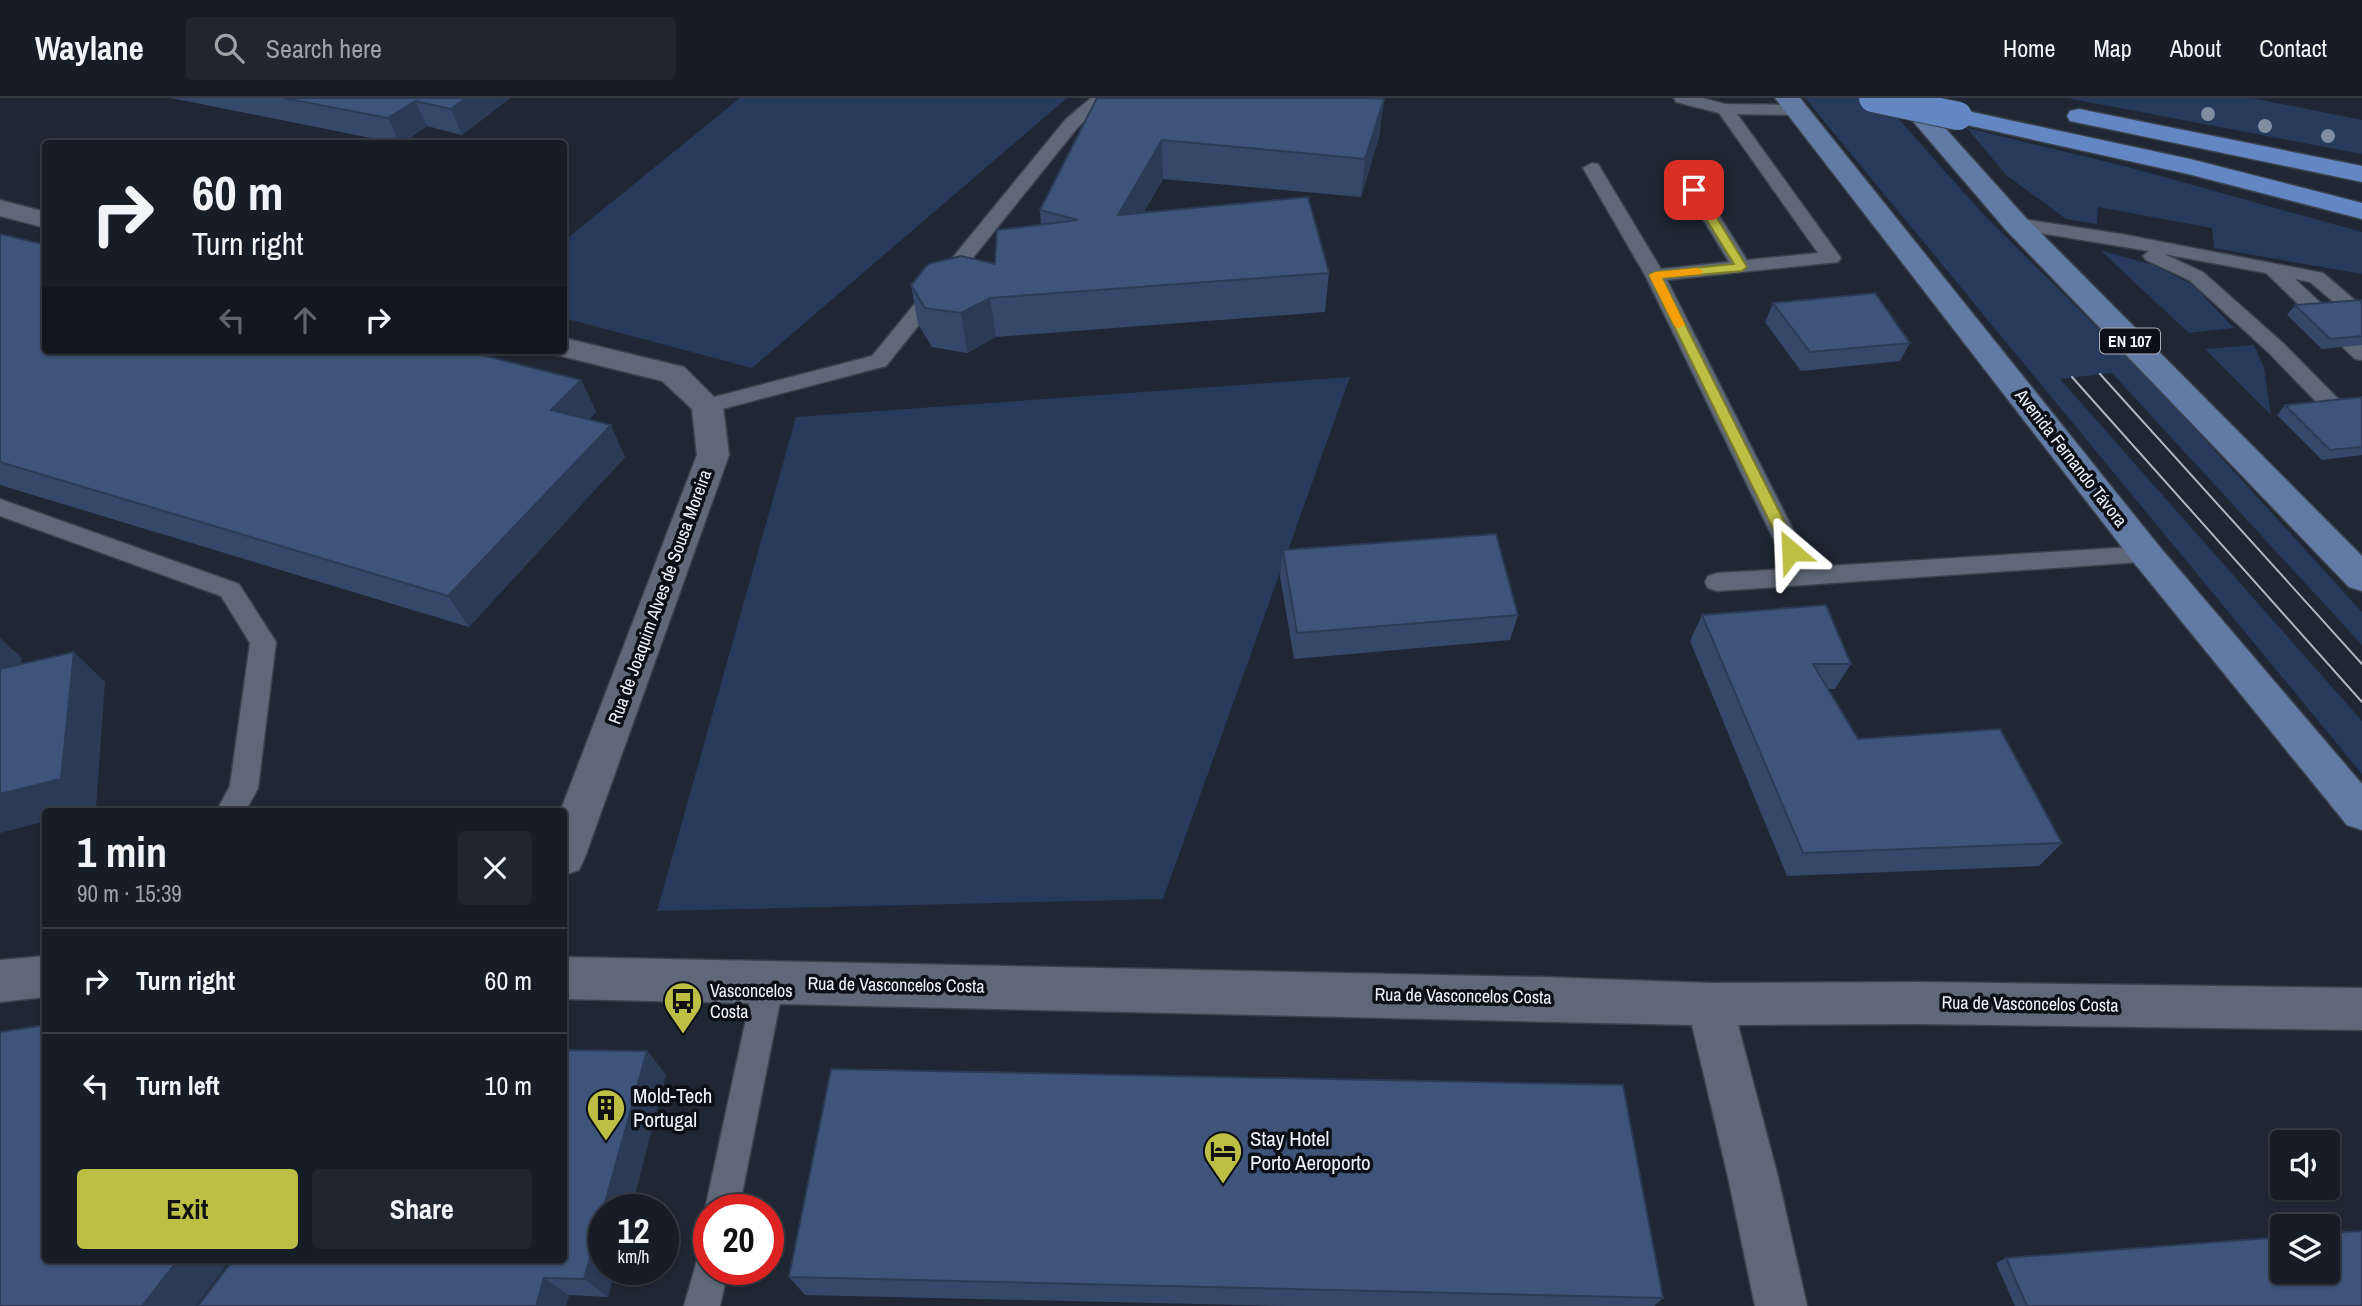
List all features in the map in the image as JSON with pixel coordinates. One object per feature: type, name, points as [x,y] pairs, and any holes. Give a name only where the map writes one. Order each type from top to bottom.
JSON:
[{"type":"highway","points":[[1873,98],[2164,161],[2362,210]]},
{"type":"highway","points":[[2057,111],[2362,174]]},
{"type":"highway","points":[[2233,146],[2362,167]]},
{"type":"main road","name":"EN 107","points":[[1905,98],[2016,224],[2362,579]]},
{"type":"main road","name":"Avenida Fernando Távora","points":[[1791,104],[2147,555],[2362,813]]},
{"type":"street","points":[[0,208],[42,219]]},
{"type":"street","points":[[567,348],[673,374],[707,406]]},
{"type":"street","name":"Rua de Joaquim Alves de Sousa Moreira","points":[[567,849],[713,455],[707,406]]},
{"type":"street","points":[[0,981],[42,976]]},
{"type":"street","name":"Rua de Vasconcelos Costa","points":[[567,978],[1541,998],[1710,1004],[1918,1003],[2362,1009]]},
{"type":"street","points":[[1710,1004],[1753,1177],[1781,1306]]},
{"type":"lane","points":[[707,406],[879,361],[1072,123],[1101,98]]},
{"type":"lane","points":[[1682,98],[1725,109],[1791,104]]},
{"type":"lane","points":[[1655,275],[1831,258],[1725,109]]},
{"type":"lane","points":[[1592,168],[1655,275],[1804,576]]},
{"type":"lane","points":[[1682,170],[1742,267]]},
{"type":"lane","points":[[2016,224],[2121,240],[2316,277],[2362,289]]},
{"type":"lane","points":[[2121,240],[2196,276],[2276,348],[2362,436]]},
{"type":"lane","points":[[2273,269],[2362,354]]},
{"type":"lane","points":[[2316,277],[2362,316]]},
{"type":"lane","points":[[0,507],[230,590],[263,642],[244,788],[232,808]]},
{"type":"lane","points":[[1717,582],[2147,555]]},
{"type":"lane","points":[[725,1194],[769,982]]},
{"type":"lane","points":[[702,1306],[707,1285]]},
{"type":"shaded area","points":[[740,98],[1067,98],[752,368],[567,319],[567,239]]},
{"type":"shaded area","points":[[1805,98],[1880,98],[1983,214],[2155,385],[2362,612],[2362,645],[2112,373],[2060,379],[2362,721],[2362,774]]},
{"type":"shaded area","points":[[2067,98],[2252,98],[2362,120],[2362,154]]},
{"type":"shaded area","points":[[1967,128],[2128,167],[2362,232],[2362,274],[2214,248],[2212,228],[2098,207],[2097,224],[2066,219],[2006,175]]},
{"type":"shaded area","points":[[2100,250],[2153,265],[2193,285],[2234,328],[2189,333]]},
{"type":"shaded area","points":[[2254,345],[2264,368],[2271,415],[2205,349]]},
{"type":"shaded area","points":[[1350,377],[1163,899],[657,911],[796,417]]},
{"type":"building","points":[[283,98],[466,98],[451,109],[415,101],[388,118]]},
{"type":"building","points":[[1097,98],[1384,99],[1365,159],[1162,140],[1118,215],[1308,197],[1329,273],[990,298],[961,313],[925,308],[911,285],[928,264],[961,256],[995,264],[997,230],[1078,220],[1040,210]]},
{"type":"building","points":[[0,234],[42,244],[42,354],[478,354],[581,380],[551,410],[611,425],[448,596],[0,462]]},
{"type":"building","points":[[1875,293],[1910,343],[1810,352],[1773,303]]},
{"type":"building","points":[[2362,300],[2362,336],[2330,339],[2295,305]]},
{"type":"building","points":[[2362,397],[2362,447],[2330,450],[2285,405]]},
{"type":"building","points":[[1496,534],[1518,615],[1297,633],[1283,550]]},
{"type":"building","points":[[1826,605],[1851,664],[1813,664],[1858,739],[2000,729],[2062,843],[1803,853],[1702,615]]},
{"type":"building","points":[[74,652],[61,779],[0,794],[0,669]]},
{"type":"building","points":[[42,1026],[42,1263],[176,1263],[142,1306],[0,1306],[0,1032]]},
{"type":"building","name":"Mold-Tech Portugal","points":[[567,1050],[647,1051],[607,1194],[588,1194],[588,1265],[584,1279],[544,1278],[536,1306],[198,1306],[231,1263],[567,1263]]},
{"type":"building","points":[[831,1069],[1623,1085],[1663,1298],[789,1277]]},
{"type":"building","points":[[2362,1231],[2362,1306],[2027,1306],[2006,1258],[2270,1238],[2270,1284],[2340,1284],[2340,1232]]},
{"type":"tram line","points":[[2100,374],[2362,664]]},
{"type":"tram line","points":[[2072,377],[2362,702]]},
{"type":"slow traffic","points":[[1679,325],[1655,275],[1697,271]]},
{"type":"place","name":"Vasconcelos Costa","points":[[683,1035]]},
{"type":"place","name":"Mold-Tech Portugal","points":[[606,1142]]},
{"type":"place","name":"Stay Hotel Porto Aeroporto","points":[[1223,1185]]},
{"type":"route","points":[[1694,190],[1742,267],[1655,275],[1791,551]]}]
